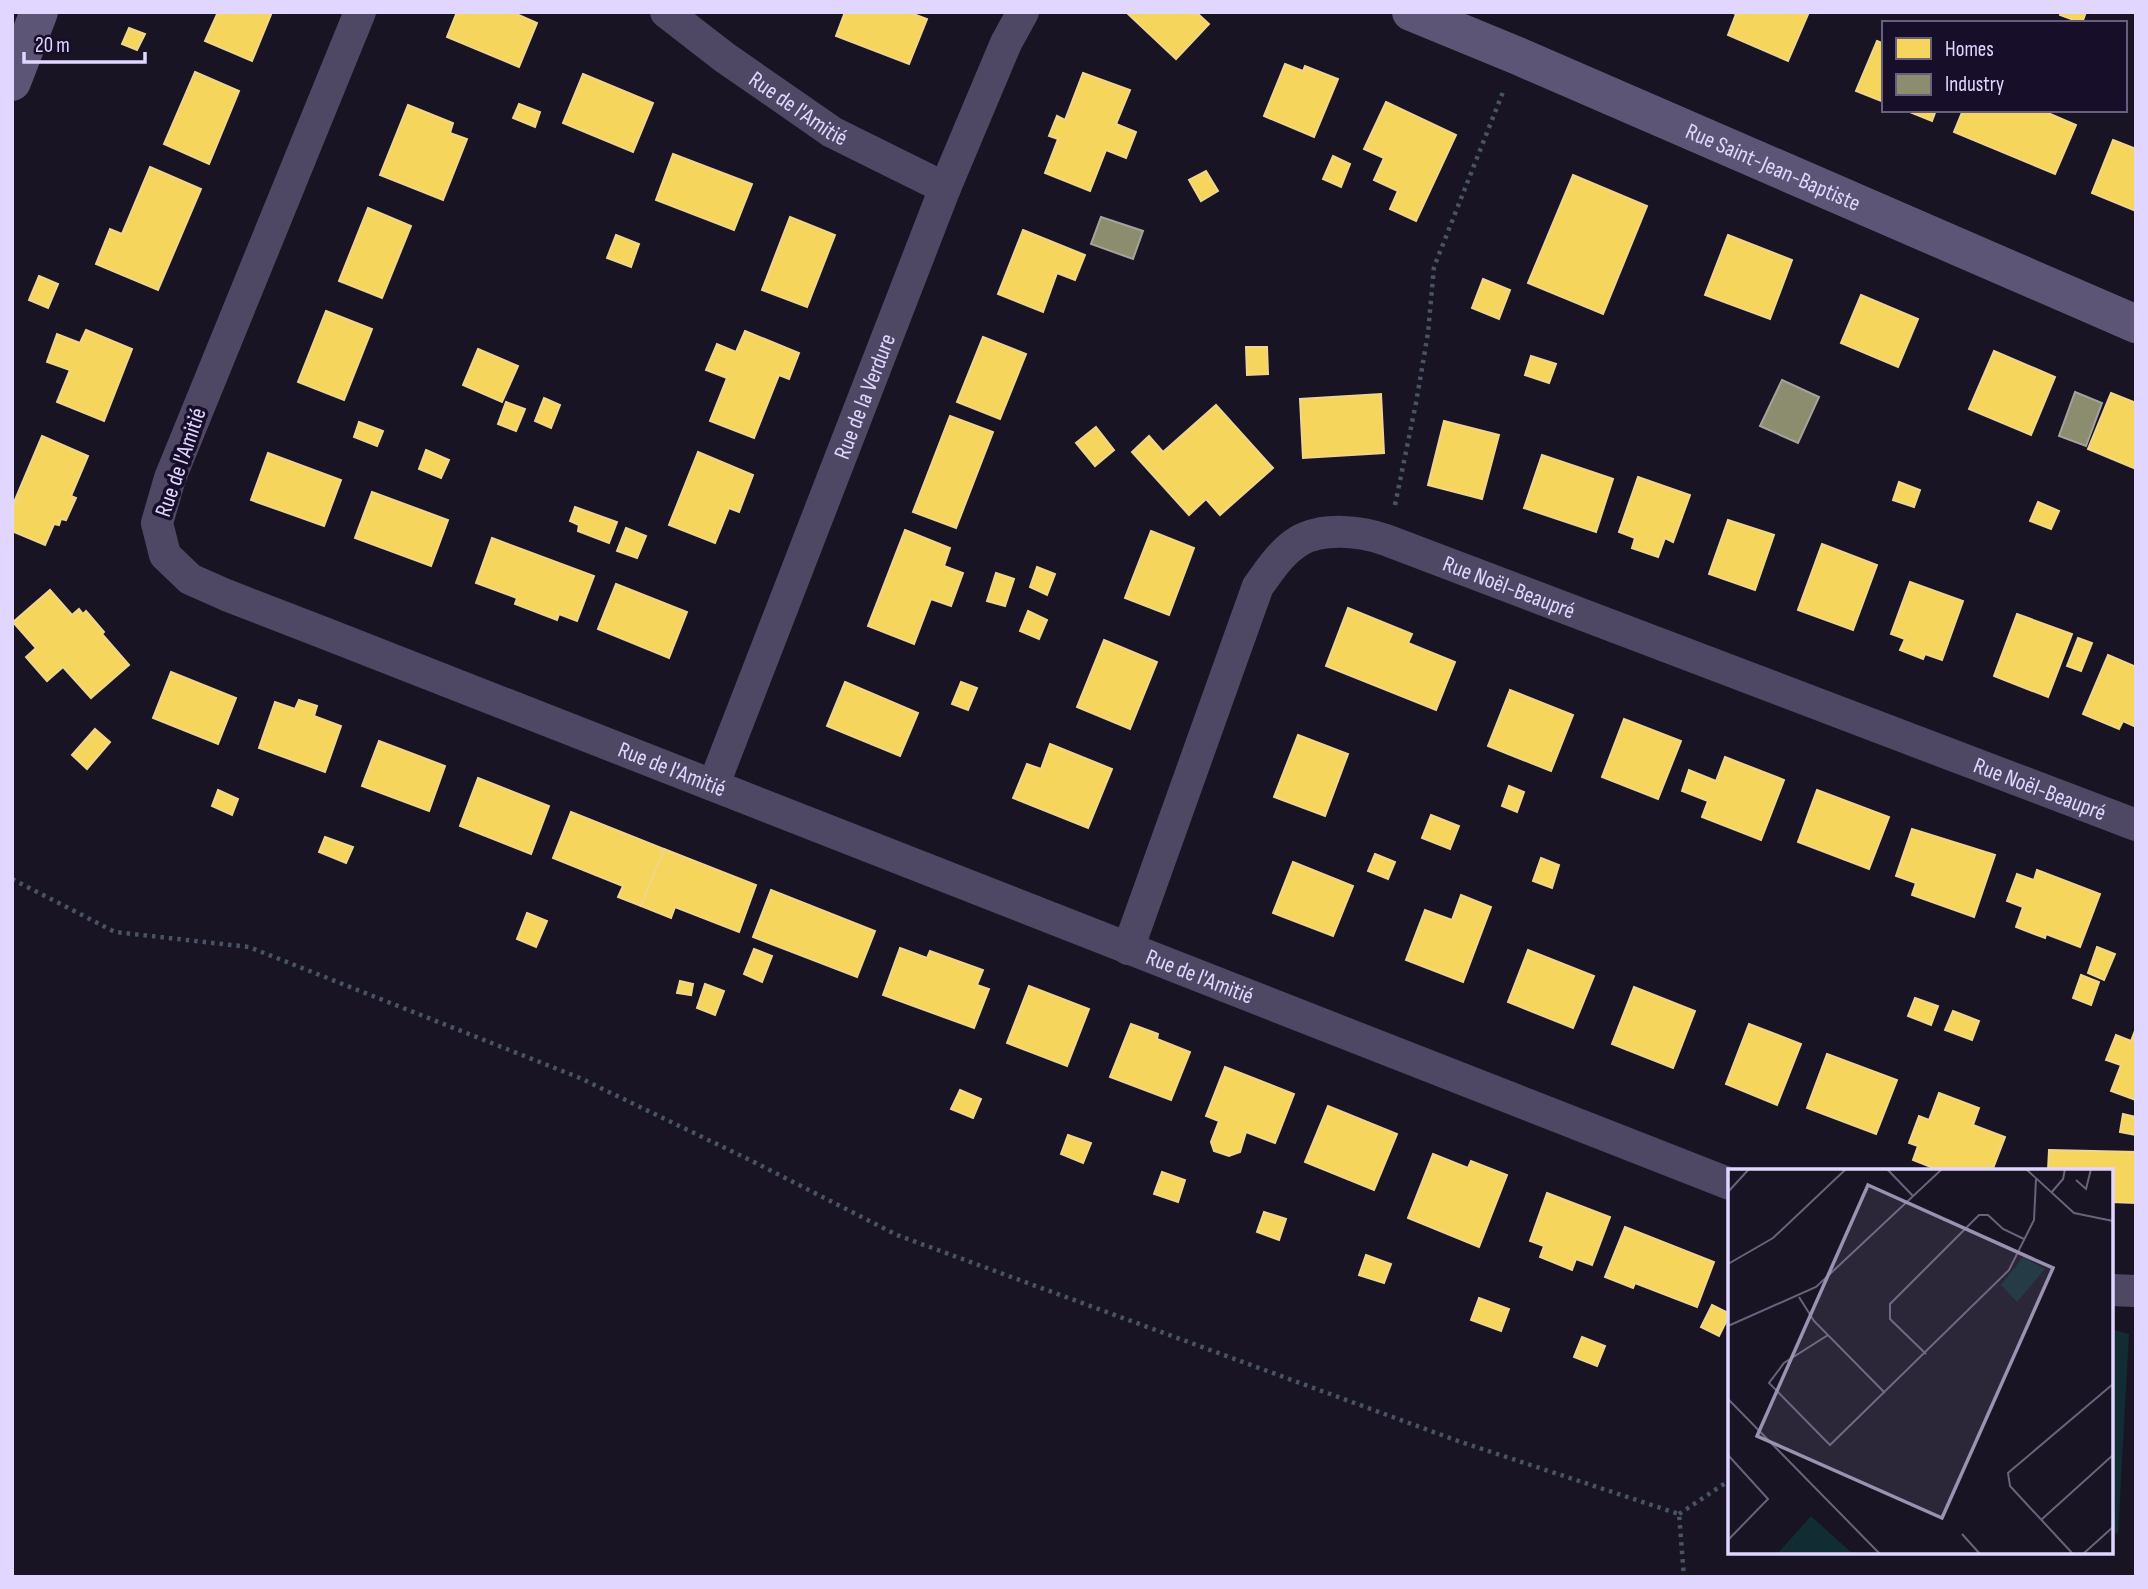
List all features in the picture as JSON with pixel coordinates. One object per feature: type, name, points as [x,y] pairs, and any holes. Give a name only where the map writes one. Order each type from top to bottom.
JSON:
[{"type":"street","points":[[12,82],[39,12]]},
{"type":"street","name":"Rue de l'Amitié","points":[[360,12],[170,478],[157,523],[165,555],[190,579],[1728,1183]]},
{"type":"street","name":"Rue de l'Amitié","points":[[666,12],[724,57],[832,132],[945,188]]},
{"type":"street","name":"Rue de la Verdure","points":[[715,784],[945,188],[1006,43],[1023,12]]},
{"type":"street","name":"Rue Saint-Jean-Baptiste","points":[[1410,12],[1518,56],[2136,324]]},
{"type":"street","name":"Rue Noël-Beaupré","points":[[1128,949],[1258,586],[1279,558],[1300,540],[1329,533],[1368,534],[1386,540],[2136,825]]},
{"type":"street","points":[[2113,1290],[2136,1291]]},
{"type":"path","points":[[1386,540],[1404,471],[1416,403],[1428,332],[1434,267],[1518,56]]},
{"type":"path","points":[[12,879],[115,932],[249,947],[580,1078],[897,1235],[1458,1441],[1679,1514]]},
{"type":"path","points":[[1679,1514],[1728,1481]]},
{"type":"path","points":[[1679,1514],[1684,1577]]},
{"type":"green space","points":[[2113,1330],[2129,1334],[2118,1534],[2113,1533]]},
{"type":"building: Homes","points":[[218,12],[272,12],[252,61],[205,41]]},
{"type":"building: Homes","points":[[457,12],[512,12],[537,23],[519,67],[447,37]]},
{"type":"building: Homes","points":[[845,12],[908,12],[927,19],[909,64],[836,36]]},
{"type":"building: Homes","points":[[1126,12],[1196,12],[1209,24],[1176,59]]},
{"type":"building: Homes","points":[[1731,12],[1809,12],[1788,61],[1728,35],[1736,14]]},
{"type":"building: Homes","points":[[2061,12],[2086,12],[2083,21],[2060,15]]},
{"type":"building: Homes","points":[[129,28],[145,34],[137,50],[122,44]]},
{"type":"building: Homes","points":[[1877,41],[1882,43],[1882,101],[1856,91]]},
{"type":"building: Homes","points":[[1285,64],[1303,71],[1305,66],[1338,79],[1314,137],[1264,116]]},
{"type":"building: Homes","points":[[195,72],[239,91],[209,164],[164,144]]},
{"type":"building: Homes","points":[[1083,73],[1130,90],[1116,124],[1136,132],[1126,158],[1106,150],[1090,191],[1045,173],[1058,139],[1049,136],[1057,116],[1065,120]]},
{"type":"building: Homes","points":[[583,74],[653,103],[633,152],[563,123]]},
{"type":"building: Homes","points":[[1386,102],[1456,135],[1416,221],[1390,209],[1398,191],[1374,180],[1384,158],[1364,149]]},
{"type":"building: Homes","points":[[519,104],[540,112],[535,127],[513,118]]},
{"type":"building: Homes","points":[[408,105],[453,123],[450,133],[467,139],[443,200],[380,175]]},
{"type":"building: Homes","points":[[1910,112],[1935,112],[1932,121]]},
{"type":"building: Homes","points":[[1962,112],[2046,112],[2076,125],[2055,174],[1954,132]]},
{"type":"building: Homes","points":[[2113,140],[2136,149],[2136,211],[2092,193]]},
{"type":"building: Homes","points":[[673,154],[752,184],[734,230],[656,200]]},
{"type":"building: Homes","points":[[1333,156],[1350,164],[1341,187],[1323,179]]},
{"type":"building: Homes","points":[[150,167],[201,189],[158,290],[96,264],[110,229],[122,234]]},
{"type":"building: Homes","points":[[1206,171],[1218,191],[1201,201],[1189,180]]},
{"type":"building: Homes","points":[[1573,175],[1647,206],[1603,314],[1528,283]]},
{"type":"building: Homes","points":[[368,208],[411,226],[382,298],[339,281]]},
{"type":"building: Homes","points":[[790,217],[835,235],[807,307],[762,290]]},
{"type":"building: Homes","points":[[1023,230],[1085,255],[1075,280],[1057,273],[1043,312],[998,294]]},
{"type":"building: Homes","points":[[616,235],[639,244],[631,267],[607,258]]},
{"type":"building: Homes","points":[[1728,235],[1792,260],[1770,319],[1705,295]]},
{"type":"building: Homes","points":[[39,276],[58,284],[48,308],[29,300]]},
{"type":"building: Homes","points":[[1483,279],[1510,290],[1499,319],[1472,308]]},
{"type":"building: Homes","points":[[1861,295],[1918,319],[1898,367],[1841,343]]},
{"type":"building: Homes","points":[[326,311],[372,329],[344,400],[298,382]]},
{"type":"building: Homes","points":[[86,330],[132,349],[104,421],[57,402],[70,370],[47,362],[57,334],[80,343]]},
{"type":"building: Homes","points":[[745,331],[799,353],[789,379],[779,375],[754,438],[710,421],[727,378],[706,370],[717,344],[736,352]]},
{"type":"building: Homes","points":[[983,337],[1026,354],[1000,419],[957,402]]},
{"type":"building: Homes","points":[[1246,347],[1267,347],[1268,374],[1247,375]]},
{"type":"building: Homes","points":[[478,349],[518,366],[502,402],[463,385]]},
{"type":"building: Homes","points":[[1994,351],[2055,377],[2031,435],[1969,409]]},
{"type":"building: Homes","points":[[1531,356],[1556,364],[1549,383],[1525,375]]},
{"type":"building: Homes","points":[[2111,393],[2136,403],[2136,469],[2088,449]]},
{"type":"building: Homes","points":[[1381,394],[1384,453],[1303,458],[1300,399]]},
{"type":"building: Homes","points":[[544,398],[560,405],[551,428],[535,421]]},
{"type":"building: Homes","points":[[506,402],[525,409],[516,431],[498,424]]},
{"type":"building: Homes","points":[[1216,405],[1273,468],[1220,515],[1206,499],[1189,515],[1132,452],[1149,436],[1163,452]]},
{"type":"building: Homes","points":[[950,416],[993,432],[956,528],[913,512]]},
{"type":"building: Homes","points":[[1444,421],[1499,435],[1482,499],[1428,485]]},
{"type":"building: Homes","points":[[359,422],[383,431],[377,446],[354,437]]},
{"type":"building: Homes","points":[[1096,427],[1114,450],[1095,466],[1076,443]]},
{"type":"building: Homes","points":[[42,436],[88,456],[71,496],[76,498],[66,520],[61,519],[59,525],[54,524],[45,545],[12,531],[12,507]]},
{"type":"building: Homes","points":[[426,450],[449,460],[441,478],[419,469]]},
{"type":"building: Homes","points":[[698,452],[753,475],[739,512],[729,508],[715,543],[669,525]]},
{"type":"building: Homes","points":[[268,453],[341,480],[324,526],[251,500]]},
{"type":"building: Homes","points":[[1542,455],[1613,479],[1596,532],[1524,508]]},
{"type":"building: Homes","points":[[1638,477],[1690,495],[1673,542],[1665,538],[1658,557],[1632,548],[1635,538],[1619,532]]},
{"type":"building: Homes","points":[[1899,482],[1920,490],[1914,507],[1893,500]]},
{"type":"building: Homes","points":[[372,492],[448,520],[431,566],[355,538]]},
{"type":"building: Homes","points":[[2038,502],[2059,511],[2051,529],[2030,521]]},
{"type":"building: Homes","points":[[575,507],[617,522],[609,543],[578,531],[579,525],[570,521]]},
{"type":"building: Homes","points":[[1728,520],[1774,535],[1755,590],[1709,574]]},
{"type":"building: Homes","points":[[626,528],[646,536],[637,558],[617,551]]},
{"type":"building: Homes","points":[[905,530],[950,548],[944,566],[963,573],[951,606],[931,599],[914,644],[868,626]]},
{"type":"building: Homes","points":[[1151,531],[1194,548],[1169,615],[1125,598]]},
{"type":"building: Homes","points":[[492,538],[594,576],[577,621],[559,614],[557,620],[515,604],[517,598],[476,583]]},
{"type":"building: Homes","points":[[1822,544],[1877,565],[1853,630],[1798,610]]},
{"type":"building: Homes","points":[[1037,567],[1055,574],[1047,595],[1030,587]]},
{"type":"building: Homes","points":[[996,573],[1014,579],[1005,606],[987,601]]},
{"type":"building: Homes","points":[[1910,582],[1963,601],[1942,660],[1925,654],[1923,659],[1900,650],[1905,639],[1891,634]]},
{"type":"building: Homes","points":[[616,584],[687,612],[669,658],[598,629]]},
{"type":"building: Homes","points":[[50,590],[72,615],[79,609],[83,614],[86,611],[129,665],[91,698],[63,667],[47,681],[26,657],[36,648],[13,622]]},
{"type":"building: Homes","points":[[1348,608],[1412,634],[1408,643],[1455,662],[1436,710],[1326,666]]},
{"type":"building: Homes","points":[[1028,611],[1047,620],[1039,639],[1020,631]]},
{"type":"building: Homes","points":[[2017,614],[2072,634],[2048,697],[1994,676]]},
{"type":"building: Homes","points":[[2078,638],[2092,643],[2081,671],[2067,666]]},
{"type":"building: Homes","points":[[1104,640],[1157,662],[1130,729],[1077,707]]},
{"type":"building: Homes","points":[[2108,655],[2136,667],[2136,727],[2123,721],[2119,729],[2083,714]]},
{"type":"building: Homes","points":[[171,672],[236,698],[218,744],[153,718]]},
{"type":"building: Homes","points":[[845,682],[918,713],[900,756],[827,726]]},
{"type":"building: Homes","points":[[961,682],[977,688],[968,710],[952,704]]},
{"type":"building: Homes","points":[[1510,690],[1573,715],[1551,771],[1488,746]]},
{"type":"building: Homes","points":[[299,700],[317,706],[314,716],[341,726],[325,772],[259,748],[275,702],[295,709]]},
{"type":"building: Homes","points":[[1624,719],[1681,741],[1658,799],[1602,777]]},
{"type":"building: Homes","points":[[95,729],[110,742],[87,769],[72,755]]},
{"type":"building: Homes","points":[[1298,735],[1348,754],[1325,816],[1274,797]]},
{"type":"building: Homes","points":[[379,741],[445,766],[429,811],[362,786]]},
{"type":"building: Homes","points":[[1050,744],[1112,769],[1088,828],[1013,798],[1027,764],[1041,769]]},
{"type":"building: Homes","points":[[1725,757],[1784,780],[1761,840],[1702,817],[1708,801],[1682,791],[1689,770],[1716,781]]},
{"type":"building: Homes","points":[[478,778],[549,806],[531,854],[460,826]]},
{"type":"building: Homes","points":[[1509,786],[1524,792],[1517,812],[1502,806]]},
{"type":"building: Homes","points":[[218,790],[238,799],[232,815],[212,806]]},
{"type":"building: Homes","points":[[1817,790],[1889,817],[1869,869],[1798,842]]},
{"type":"building: Homes","points":[[571,812],[664,849],[641,906],[618,897],[623,886],[553,858]]},
{"type":"building: Homes","points":[[1431,815],[1459,826],[1450,849],[1422,838]]},
{"type":"building: Homes","points":[[1912,829],[1995,855],[1974,917],[1912,895],[1916,883],[1896,876]]},
{"type":"building: Homes","points":[[325,837],[353,847],[346,863],[319,852]]},
{"type":"building: Homes","points":[[664,849],[756,885],[739,932],[675,907],[671,918],[641,906]]},
{"type":"building: Homes","points":[[1375,854],[1395,862],[1388,879],[1368,871]]},
{"type":"building: Homes","points":[[1541,858],[1559,865],[1552,888],[1533,881]]},
{"type":"building: Homes","points":[[1293,862],[1353,886],[1333,936],[1273,913]]},
{"type":"building: Homes","points":[[2037,870],[2100,894],[2080,947],[2046,934],[2045,938],[2016,927],[2023,907],[2007,901],[2017,874],[2034,880]]},
{"type":"building: Homes","points":[[771,890],[875,931],[857,977],[753,937]]},
{"type":"building: Homes","points":[[1461,895],[1491,907],[1463,982],[1406,960],[1425,910],[1452,920]]},
{"type":"building: Homes","points":[[527,913],[547,921],[536,947],[517,939]]},
{"type":"building: Homes","points":[[2097,947],[2115,954],[2104,980],[2088,973]]},
{"type":"building: Homes","points":[[900,948],[927,958],[930,951],[983,970],[977,985],[989,989],[974,1028],[883,995]]},
{"type":"building: Homes","points":[[754,949],[772,956],[762,982],[744,974]]},
{"type":"building: Homes","points":[[1528,950],[1594,976],[1573,1028],[1508,1002]]},
{"type":"building: Homes","points":[[2081,975],[2099,982],[2091,1005],[2073,998]]},
{"type":"building: Homes","points":[[680,981],[693,984],[691,995],[677,993]]},
{"type":"building: Homes","points":[[705,984],[724,991],[715,1015],[697,1008]]},
{"type":"building: Homes","points":[[1029,986],[1089,1009],[1067,1066],[1007,1043]]},
{"type":"building: Homes","points":[[1634,987],[1695,1011],[1673,1068],[1612,1044]]},
{"type":"building: Homes","points":[[1915,998],[1938,1006],[1931,1025],[1908,1016]]},
{"type":"building: Homes","points":[[1953,1011],[1979,1021],[1972,1040],[1945,1030]]},
{"type":"building: Homes","points":[[1131,1024],[1158,1034],[1157,1039],[1190,1052],[1171,1100],[1110,1077]]},
{"type":"building: Homes","points":[[1749,1024],[1801,1044],[1777,1105],[1726,1084]]},
{"type":"building: Homes","points":[[2136,1028],[2136,1100],[2111,1091],[2121,1065],[2106,1060],[2116,1035],[2131,1041]]},
{"type":"building: Homes","points":[[1827,1054],[1897,1080],[1876,1134],[1807,1108]]},
{"type":"building: Homes","points":[[1225,1067],[1294,1094],[1275,1143],[1246,1132],[1240,1152],[1229,1156],[1214,1151],[1211,1142],[1219,1121],[1206,1116]]},
{"type":"building: Homes","points":[[960,1090],[981,1099],[973,1118],[951,1109]]},
{"type":"building: Homes","points":[[1939,1093],[1979,1108],[1973,1125],[2005,1137],[1993,1169],[1930,1169],[1913,1160],[1918,1146],[1909,1143],[1919,1116],[1929,1120]]},
{"type":"building: Homes","points":[[1328,1106],[1397,1134],[1374,1190],[1305,1162]]},
{"type":"building: Homes","points":[[2123,1114],[2136,1117],[2136,1135],[2120,1132]]},
{"type":"building: Homes","points":[[1068,1135],[1091,1143],[1083,1163],[1061,1154]]},
{"type":"building: Homes","points":[[2049,1150],[2136,1152],[2136,1203],[2113,1202],[2113,1169],[2048,1169]]},
{"type":"building: Homes","points":[[1433,1154],[1468,1168],[1471,1161],[1507,1175],[1479,1247],[1408,1218]]},
{"type":"building: Homes","points":[[1162,1172],[1185,1180],[1178,1202],[1154,1194]]},
{"type":"building: Homes","points":[[1547,1193],[1610,1217],[1592,1265],[1576,1259],[1572,1270],[1540,1257],[1544,1246],[1530,1241]]},
{"type":"building: Homes","points":[[1264,1212],[1286,1219],[1279,1240],[1257,1232]]},
{"type":"building: Homes","points":[[1625,1227],[1714,1262],[1697,1307],[1635,1283],[1633,1288],[1605,1277]]},
{"type":"building: Homes","points":[[1366,1255],[1391,1264],[1384,1283],[1359,1275]]},
{"type":"building: Homes","points":[[1479,1298],[1509,1309],[1501,1331],[1471,1320]]},
{"type":"building: Homes","points":[[1712,1305],[1728,1313],[1719,1336],[1701,1327]]},
{"type":"building: Homes","points":[[1582,1337],[1605,1346],[1597,1366],[1574,1357]]},
{"type":"building: Industry","points":[[1101,217],[1143,231],[1133,259],[1091,244]]},
{"type":"building: Industry","points":[[1782,380],[1819,397],[1798,443],[1760,426]]},
{"type":"building: Industry","points":[[2075,392],[2102,403],[2086,446],[2059,436]]}]
